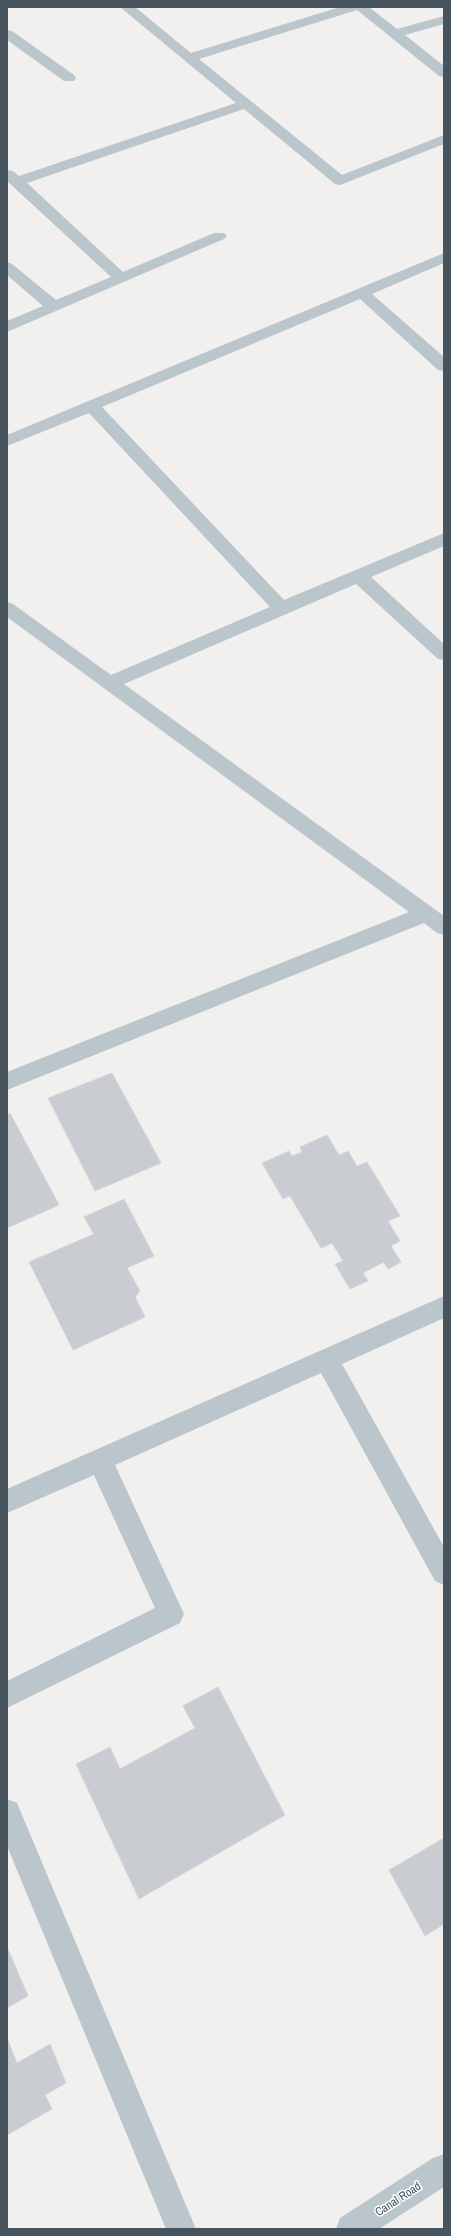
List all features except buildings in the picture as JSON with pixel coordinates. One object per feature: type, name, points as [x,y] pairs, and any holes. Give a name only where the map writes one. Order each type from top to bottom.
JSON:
[{"type":"street","points":[[127,7],[340,181],[444,139]]},
{"type":"street","points":[[189,58],[354,7]]},
{"type":"street","points":[[361,7],[444,73]]},
{"type":"street","points":[[395,34],[444,20]]},
{"type":"street","points":[[7,34],[12,45],[69,78]]},
{"type":"street","points":[[121,278],[12,178],[246,104]]},
{"type":"street","points":[[7,327],[219,236]]},
{"type":"street","points":[[7,441],[444,258]]},
{"type":"street","points":[[7,267],[54,307]]},
{"type":"street","points":[[362,293],[444,366]]},
{"type":"street","points":[[92,406],[282,609]]},
{"type":"street","points":[[109,682],[444,539]]},
{"type":"street","points":[[358,576],[444,654]]},
{"type":"street","points":[[7,608],[444,927]]},
{"type":"street","points":[[7,1081],[425,914]]},
{"type":"street","points":[[7,1501],[444,1307]]},
{"type":"street","points":[[326,1359],[444,1572]]},
{"type":"street","points":[[7,1695],[171,1614],[100,1460]]},
{"type":"street","points":[[7,1813],[181,2229]]},
{"type":"street","name":"Canal Road","points":[[351,2229],[444,2169]]}]
